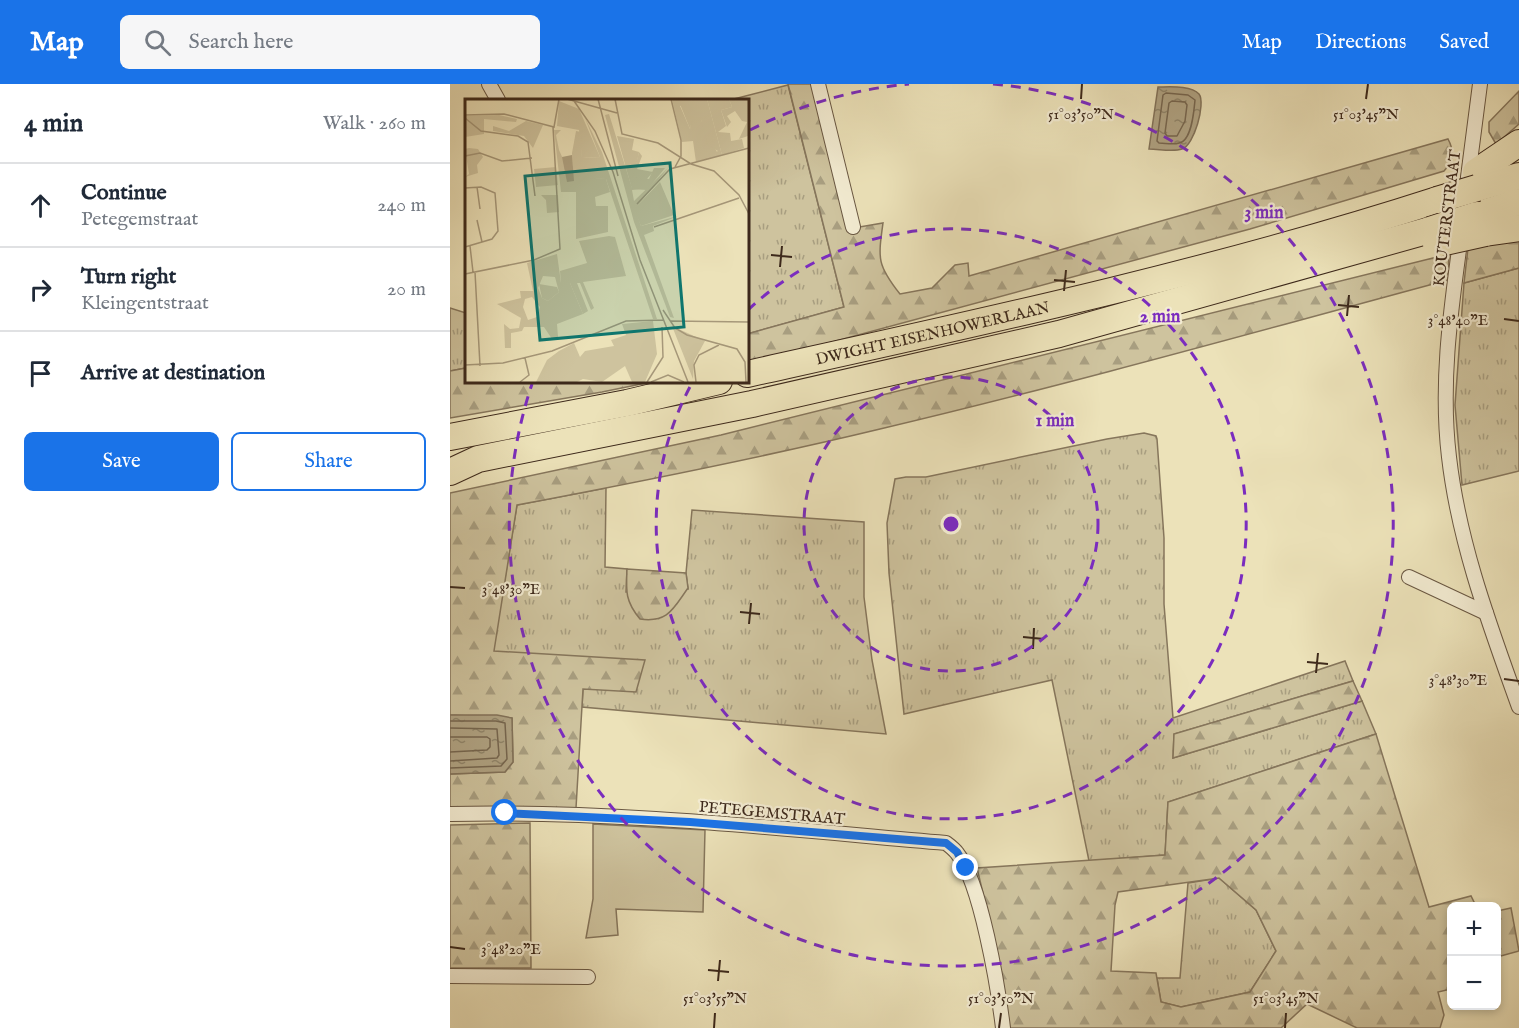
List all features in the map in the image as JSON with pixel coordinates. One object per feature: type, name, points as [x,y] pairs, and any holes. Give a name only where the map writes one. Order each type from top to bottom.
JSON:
[{"type":"highway","points":[[1477,180],[1519,143]]},
{"type":"highway","points":[[1477,180],[1519,176]]},
{"type":"highway","name":"DWIGHT EISENHOWERLAAN","points":[[748,374],[942,331],[1172,276],[1397,213],[1411,197],[1439,193],[1477,180]]},
{"type":"highway","points":[[1481,224],[1519,202]]},
{"type":"highway","points":[[1481,224],[1519,228]]},
{"type":"highway","name":"DWIGHT EISENHOWERLAAN","points":[[478,459],[752,404],[1059,334],[1305,265],[1481,224]]},
{"type":"highway","points":[[450,437],[627,403],[715,382]]},
{"type":"highway","points":[[450,464],[478,459]]},
{"type":"highway","points":[[450,472],[478,459]]},
{"type":"street","points":[[489,84],[497,99]]},
{"type":"street","points":[[818,84],[853,227]]},
{"type":"street","name":"KOUTERSTRAAT","points":[[1480,84],[1448,338],[1446,372],[1449,455],[1454,494],[1469,557],[1519,707]]},
{"type":"street","points":[[1409,577],[1486,613]]},
{"type":"street","name":"PETEGEMSTRAAT","points":[[450,814],[505,813],[690,822],[946,843],[957,852],[966,868],[975,895],[989,948],[1003,1028]]},
{"type":"street","points":[[450,976],[588,977]]},
{"type":"green space","points":[[788,84],[812,84],[848,229],[883,223],[880,245],[881,261],[887,276],[900,294],[932,288],[955,265],[968,263],[969,276],[1448,139],[1452,148],[1452,156],[1444,171],[1250,229],[810,348],[748,362],[748,334],[844,307]]},
{"type":"green space","points":[[788,85],[844,307],[748,334],[748,99],[734,99]]},
{"type":"green space","points":[[1519,91],[1519,124],[1496,144],[1489,132],[1489,122]]},
{"type":"green space","points":[[1519,239],[1519,268],[1464,283],[1468,248]]},
{"type":"green space","points":[[1449,254],[1448,280],[1235,338],[835,440],[517,505],[494,651],[645,660],[636,692],[583,689],[576,808],[450,807],[450,774],[505,772],[513,762],[512,718],[450,715],[450,493],[721,435]]},
{"type":"green space","points":[[1519,268],[1519,471],[1462,485],[1455,405],[1464,283]]},
{"type":"green space","points":[[450,308],[465,313],[465,368],[450,371]]},
{"type":"green space","points":[[465,368],[465,382],[651,382],[450,418],[450,371]]},
{"type":"green space","points":[[1144,433],[1156,436],[1157,439],[1164,538],[1164,604],[1173,718],[1345,661],[1353,681],[1174,734],[1173,758],[1362,701],[1376,734],[1168,802],[1165,855],[1089,861],[1052,680],[904,714],[889,573],[887,523],[895,479],[926,477]]},
{"type":"green space","points":[[606,488],[605,567],[627,569],[626,592],[688,589],[686,573],[692,510],[864,522],[864,597],[872,660],[886,734],[582,707],[583,689],[493,651],[517,505]]},
{"type":"green space","points":[[627,569],[686,573],[688,588],[669,613],[657,619],[640,619],[628,596]]},
{"type":"green space","points":[[1353,681],[1362,701],[1173,758],[1174,734]]},
{"type":"green space","points":[[1376,734],[1429,907],[1447,902],[1447,990],[1438,992],[1444,1015],[1440,1028],[1357,1028],[1307,1004],[1281,1028],[1009,1028],[996,948],[977,868],[1165,855],[1168,802]],"holes":[[[1219,878],[1256,910],[1276,951],[1250,992],[1181,1007],[1161,1002],[1156,973],[1111,971],[1115,905],[1118,892]]]},
{"type":"green space","points":[[530,823],[531,968],[450,968],[450,825]]},
{"type":"green space","points":[[593,824],[705,830],[703,912],[616,909],[618,935],[586,938],[593,899]]},
{"type":"green space","points":[[1219,878],[1256,910],[1276,951],[1250,992],[1181,1007],[1161,1002],[1157,978],[1180,978],[1188,883]]},
{"type":"green space","points":[[1471,896],[1474,902],[1448,902]]},
{"type":"green space","points":[[1511,908],[1519,951],[1501,956],[1501,910]]},
{"type":"water","points":[[1158,87],[1191,89],[1199,94],[1201,99],[1198,124],[1191,140],[1182,149],[1149,149]]},
{"type":"water","points":[[450,715],[497,715],[512,718],[513,762],[505,772],[450,774]]},
{"type":"route","points":[[505,813],[690,822],[946,843],[957,852],[966,868]]}]
